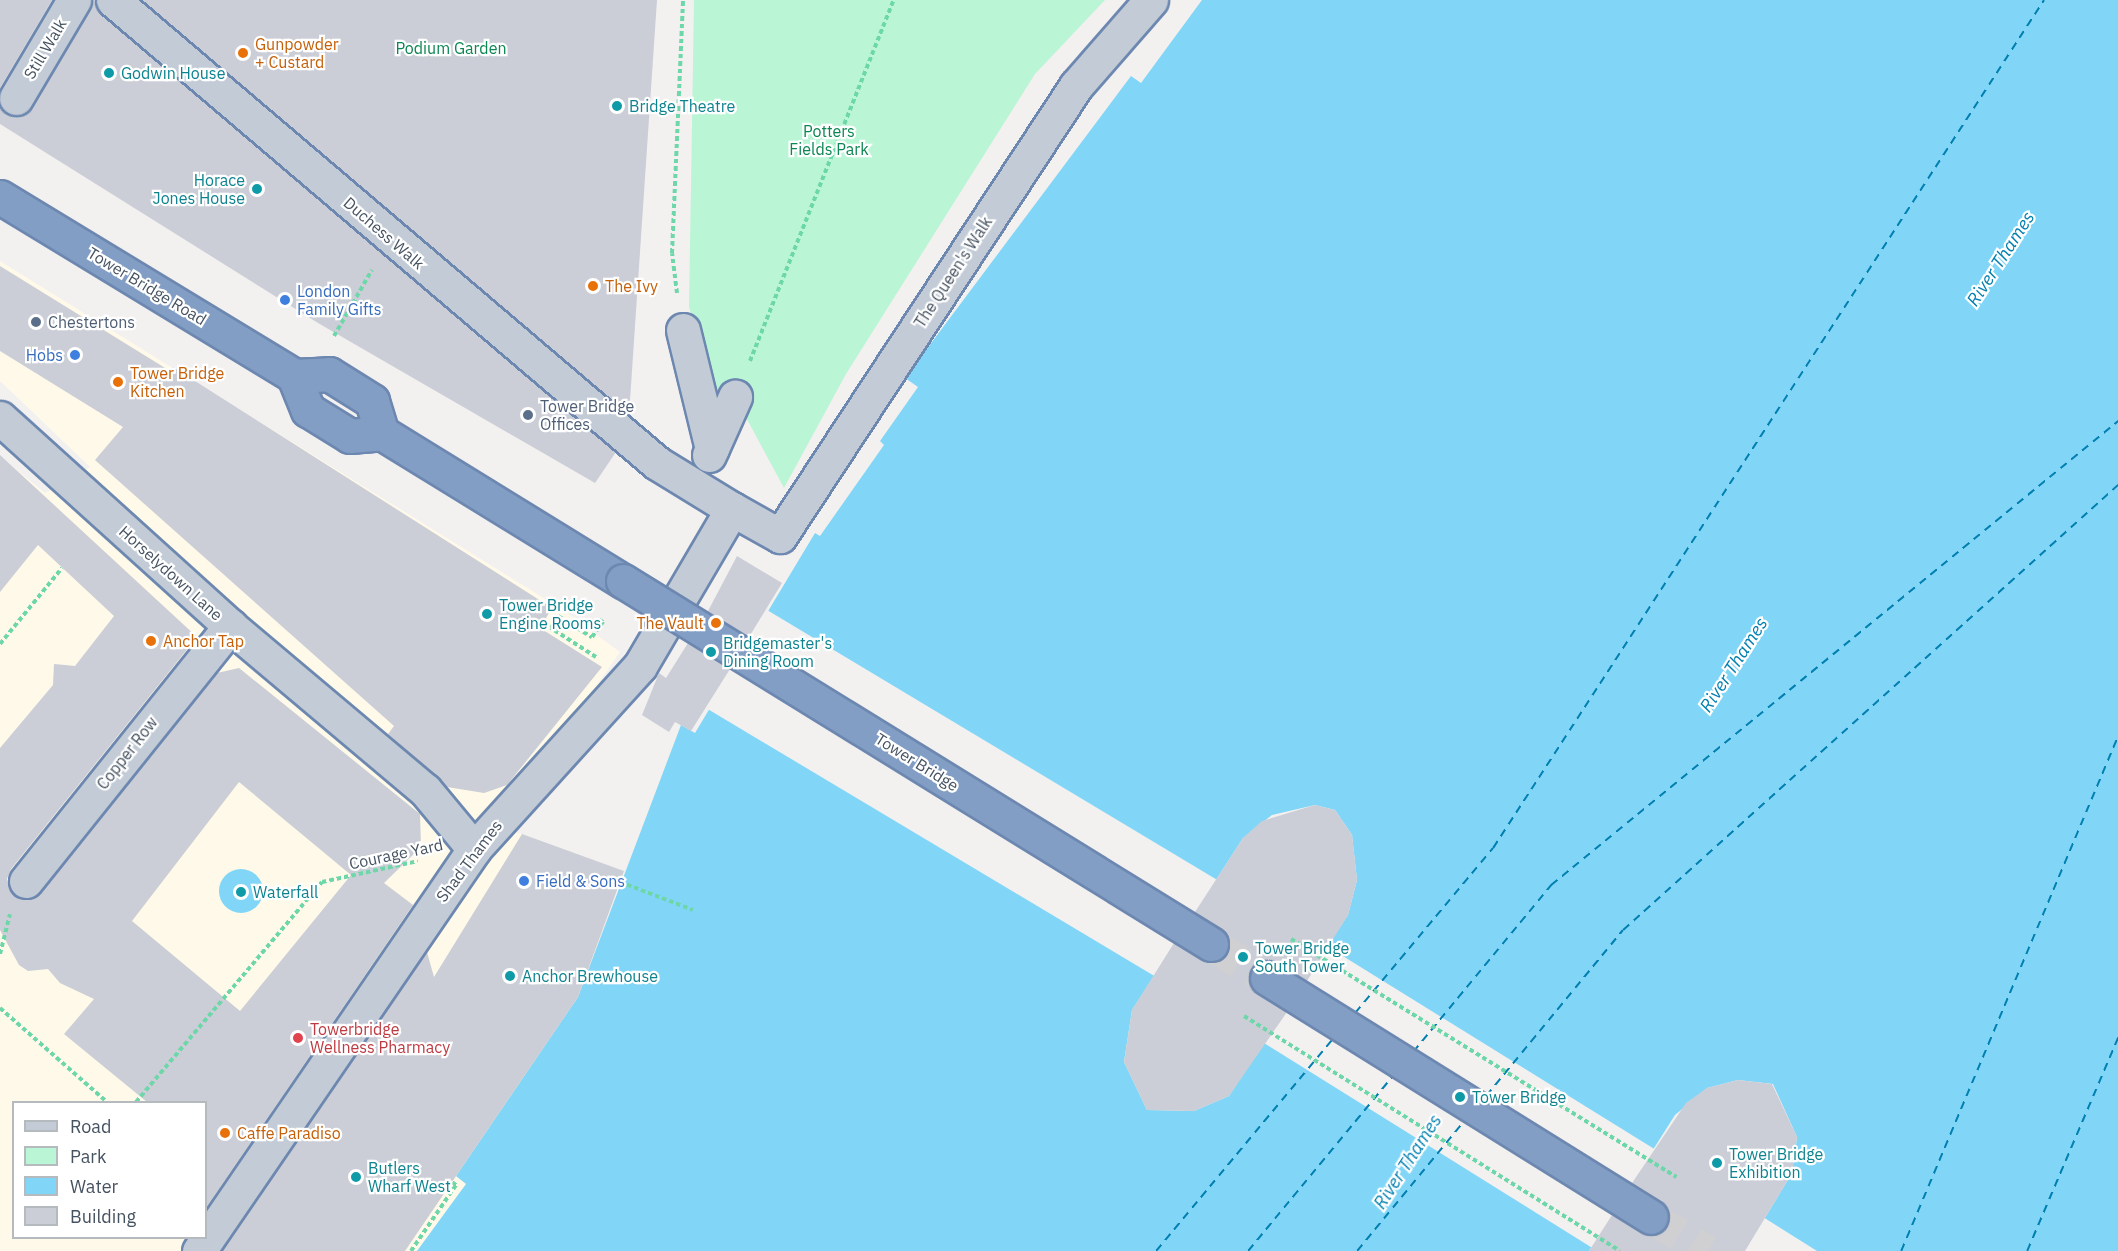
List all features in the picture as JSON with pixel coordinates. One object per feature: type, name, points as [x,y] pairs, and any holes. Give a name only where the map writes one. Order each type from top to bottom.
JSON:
[{"type":"highway","name":"Tower Bridge Road","points":[[0,197],[294,376],[329,374],[372,401],[382,433],[622,581]]},
{"type":"highway","name":"Tower Bridge","points":[[622,581],[1211,944]]},
{"type":"highway","points":[[1267,978],[1652,1217]]},
{"type":"street","name":"Still Walk","points":[[16,98],[74,0]]},
{"type":"street","name":"Duchess Walk","points":[[113,0],[657,463],[732,509]]},
{"type":"street","name":"The Queen's Walk","points":[[732,509],[780,536],[1076,86],[1151,0]]},
{"type":"street","points":[[683,330],[712,448]]},
{"type":"street","points":[[691,484],[712,448],[735,397]]},
{"type":"street","name":"Horselydown Lane","points":[[1,421],[230,626],[424,790],[474,849]]},
{"type":"street","name":"Shad Thames","points":[[199,1251],[474,849],[640,666],[732,509]]},
{"type":"street","name":"Copper Row","points":[[26,881],[230,626]]},
{"type":"path","points":[[683,0],[672,253],[683,330]]},
{"type":"path","points":[[735,397],[894,0]]},
{"type":"path","points":[[336,333],[375,266]]},
{"type":"path","points":[[0,644],[62,568]]},
{"type":"path","points":[[598,619],[603,622],[592,637],[558,616],[551,628],[602,661]]},
{"type":"path","name":"Courage Yard","points":[[137,1101],[322,882],[474,849]]},
{"type":"path","points":[[620,882],[693,910]]},
{"type":"path","points":[[1292,939],[1676,1177]]},
{"type":"path","points":[[0,1008],[106,1101]]},
{"type":"path","points":[[1244,1016],[1620,1251]]},
{"type":"path","points":[[411,1251],[454,1183]]},
{"type":"shaded area","points":[[0,261],[563,610],[620,652],[499,826],[624,871],[578,997],[457,1176],[466,1184],[417,1251],[0,1251],[0,456],[45,493],[90,467],[0,381]]},
{"type":"green space","name":"Potters Fields Park","points":[[694,0],[1105,0],[1035,74],[846,374],[784,488],[735,397],[718,396],[689,307]]},
{"type":"water","name":"River Thames","points":[[1202,0],[2118,0],[2118,1251],[1745,1251],[1792,1173],[1797,1137],[1773,1084],[1738,1080],[1707,1088],[1675,1115],[1589,1251],[417,1251],[466,1184],[456,1176],[578,997],[681,725],[695,733],[815,533],[820,536],[884,445],[880,441],[918,387],[905,378],[1131,76],[1141,83]],"holes":[[[1315,805],[1335,810],[1352,835],[1357,880],[1348,915],[1229,1096],[1194,1111],[1147,1110],[1124,1062],[1132,1010],[1243,838],[1272,815]]]},
{"type":"water","name":"Waterfall","points":[[241,869],[257,875],[263,891],[257,907],[241,913],[225,907],[219,891],[225,875]]},
{"type":"pier","points":[[767,610],[1219,881],[1156,977],[706,708]]},
{"type":"pier","points":[[1325,945],[1656,1150],[1594,1249],[1264,1043]]},
{"type":"pier","points":[[1763,1217],[1817,1251],[1742,1251]]},
{"type":"building","points":[[0,0],[52,0],[0,88]]},
{"type":"building","points":[[93,0],[101,14],[616,452],[595,483],[318,323],[0,124],[0,108],[16,117],[32,108]]},
{"type":"building","points":[[142,0],[657,0],[629,415]]},
{"type":"building","points":[[0,266],[170,371],[173,367],[552,608],[540,628],[602,667],[507,785],[484,793],[447,787],[388,734],[394,726],[95,460],[123,427],[0,351]]},
{"type":"building","points":[[0,455],[197,637],[11,869],[7,879],[14,895],[24,900],[41,893],[217,673],[239,668],[420,814],[421,847],[384,883],[413,905],[207,1207],[207,1101],[146,1101],[64,1034],[94,999],[60,983],[48,969],[28,971],[19,965],[0,930],[0,748],[53,685],[54,664],[75,666],[114,616],[38,545],[0,592]],"holes":[[[239,782],[351,875],[240,1011],[132,921]]]},
{"type":"building","points":[[737,556],[782,583],[749,637],[708,611]]},
{"type":"building","points":[[688,643],[730,669],[691,731],[675,722],[669,732],[642,715],[659,673],[666,678]]},
{"type":"building","name":"Tower Bridge South Tower","points":[[1315,805],[1335,810],[1352,835],[1357,880],[1348,915],[1307,981],[1268,959],[1251,968],[1251,987],[1287,1012],[1229,1096],[1194,1111],[1147,1110],[1124,1062],[1132,1010],[1174,943],[1210,963],[1227,954],[1227,935],[1195,912],[1243,838],[1262,821]]},
{"type":"building","points":[[522,834],[624,871],[578,997],[405,1251],[222,1251],[427,952],[434,977]]},
{"type":"building","points":[[1738,1080],[1772,1084],[1797,1137],[1792,1173],[1745,1251],[1589,1251],[1612,1215],[1650,1236],[1667,1227],[1667,1208],[1632,1183],[1686,1103],[1707,1088]]},
{"type":"ferry route","points":[[1355,1013],[1493,848],[2044,0]]},
{"type":"ferry route","points":[[1413,1052],[1551,885],[2118,421]]},
{"type":"ferry route","points":[[1486,1096],[1623,930],[2118,485]]},
{"type":"ferry route","points":[[1901,1251],[2118,736]]},
{"type":"ferry route","points":[[1156,1251],[1334,1037]]},
{"type":"ferry route","points":[[2027,1251],[2118,1038]]},
{"type":"ferry route","points":[[1248,1251],[1393,1076]]},
{"type":"ferry route","points":[[1357,1251],[1465,1120]]},
{"type":"tunnel","points":[[1211,944],[1267,978]]},
{"type":"tunnel","points":[[1651,1217],[1707,1251]]},
{"type":"place","name":"Gunpowder + Custard","points":[[243,53]]},
{"type":"place","name":"Godwin House","points":[[109,73]]},
{"type":"place","name":"Bridge Theatre","points":[[617,106]]},
{"type":"place","name":"Horace Jones House","points":[[257,189]]},
{"type":"place","name":"The Ivy","points":[[593,286]]},
{"type":"place","name":"London Family Gifts","points":[[285,300]]},
{"type":"place","name":"Chestertons","points":[[36,322]]},
{"type":"place","name":"Hobs","points":[[75,355]]},
{"type":"place","name":"Tower Bridge Kitchen","points":[[118,382]]},
{"type":"place","name":"Tower Bridge Offices","points":[[528,415]]},
{"type":"place","name":"Tower Bridge Engine Rooms","points":[[487,614]]},
{"type":"place","name":"The Vault","points":[[716,623]]},
{"type":"place","name":"Anchor Tap","points":[[151,641]]},
{"type":"place","name":"Bridgemaster's Dining Room","points":[[711,652]]},
{"type":"place","name":"Field & Sons","points":[[524,881]]},
{"type":"place","name":"Waterfall","points":[[241,892]]},
{"type":"place","name":"Tower Bridge South Tower","points":[[1243,957]]},
{"type":"place","name":"Anchor Brewhouse","points":[[510,976]]},
{"type":"place","name":"Towerbridge Wellness Pharmacy","points":[[298,1038]]},
{"type":"place","name":"Tower Bridge","points":[[1460,1097]]},
{"type":"place","name":"Caffe Paradiso","points":[[225,1133]]},
{"type":"place","name":"Tower Bridge Exhibition","points":[[1717,1163]]},
{"type":"place","name":"Butlers Wharf West","points":[[356,1177]]},
{"type":"park label","name":"Podium Garden","points":[[451,48]]}]
